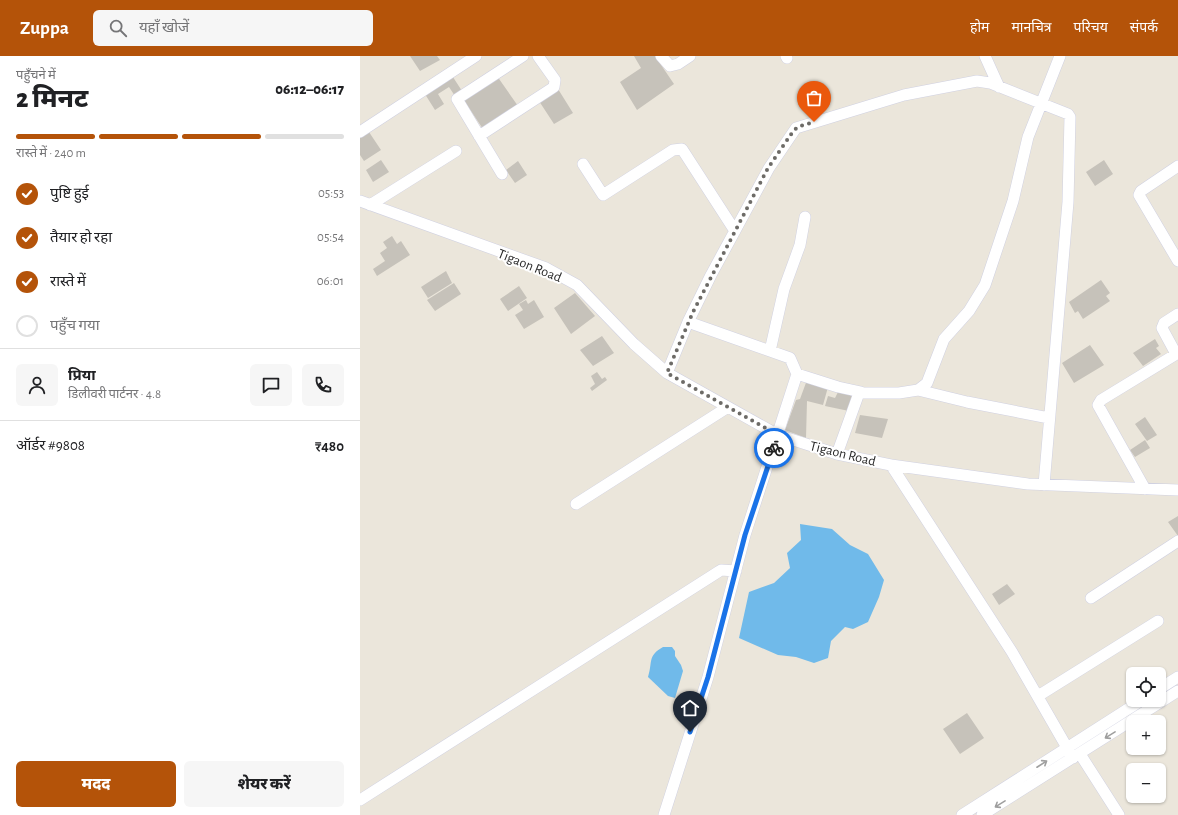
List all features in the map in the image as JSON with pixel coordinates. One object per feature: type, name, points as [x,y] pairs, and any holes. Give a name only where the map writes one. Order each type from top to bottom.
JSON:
[{"type":"street","points":[[360,132],[476,56]]},
{"type":"street","points":[[502,174],[457,99],[523,56]]},
{"type":"street","points":[[479,136],[554,87],[555,80],[538,56]]},
{"type":"street","points":[[661,56],[670,66],[678,64],[690,56]]},
{"type":"street","points":[[985,56],[999,87]]},
{"type":"street","points":[[918,390],[927,383],[944,339],[969,311],[985,285],[1013,201],[1028,137],[1060,56]]},
{"type":"street","points":[[667,373],[688,322],[768,168],[796,128],[904,95],[977,81],[990,83],[1068,114],[1070,121],[1068,202],[1044,485]]},
{"type":"street","points":[[583,164],[603,195],[673,150],[682,149],[735,232]]},
{"type":"street","points":[[365,203],[456,151]]},
{"type":"street","points":[[1178,166],[1141,191],[1139,195],[1178,261]]},
{"type":"street","name":"Tigaon Road","points":[[365,203],[546,268],[577,285],[634,344],[667,373],[778,435],[837,454],[891,465],[1028,484],[1178,490]]},
{"type":"street","points":[[770,351],[784,289],[800,245],[804,217]]},
{"type":"street","points":[[1145,489],[1098,405],[1101,400],[1177,353],[1162,328],[1164,323],[1178,314]]},
{"type":"street","points":[[664,815],[708,677],[745,535],[797,374],[790,358],[688,322]]},
{"type":"street","points":[[797,374],[838,388],[861,392],[899,393],[918,390],[967,402],[1049,418]]},
{"type":"street","points":[[837,454],[861,392]]},
{"type":"street","points":[[576,504],[728,407]]},
{"type":"street","points":[[891,465],[1012,652],[1073,753],[1119,815]]},
{"type":"street","points":[[1091,598],[1178,541]]},
{"type":"street","points":[[360,800],[721,570],[736,572]]},
{"type":"street","points":[[1038,696],[1158,621]]},
{"type":"street","points":[[1166,685],[1178,677]]},
{"type":"street","points":[[962,815],[1073,753],[1178,691]]},
{"type":"street","points":[[982,815],[1073,753],[1133,707]]},
{"type":"water","points":[[800,524],[832,529],[850,545],[868,554],[884,580],[879,597],[868,622],[853,629],[845,627],[831,641],[828,658],[814,663],[796,657],[778,655],[739,638],[749,592],[774,583],[790,568],[787,553],[801,540]]},
{"type":"water","points":[[663,647],[672,647],[683,671],[675,698],[668,696],[648,677],[653,656]]},
{"type":"building","points":[[410,56],[437,56],[440,60],[420,71]]},
{"type":"building","points":[[634,56],[655,56],[674,84],[637,110],[620,82],[641,68]]},
{"type":"building","points":[[451,74],[462,91],[455,96],[449,87],[438,94],[444,104],[435,110],[423,91]]},
{"type":"building","points":[[497,76],[518,106],[483,129],[463,99]]},
{"type":"building","points":[[558,89],[573,113],[554,124],[539,101]]},
{"type":"building","points":[[369,132],[381,150],[364,161],[360,155],[360,138]]},
{"type":"building","points":[[381,160],[389,172],[373,182],[366,170]]},
{"type":"building","points":[[1104,160],[1113,174],[1095,186],[1086,172]]},
{"type":"building","points":[[518,161],[527,175],[515,183],[506,170]]},
{"type":"building","points":[[392,236],[397,244],[401,241],[410,255],[377,276],[373,269],[385,261],[380,253],[387,248],[383,242]]},
{"type":"building","points":[[446,271],[452,283],[428,298],[421,287]]},
{"type":"building","points":[[1101,280],[1110,293],[1106,296],[1110,301],[1083,319],[1078,311],[1075,313],[1069,302]]},
{"type":"building","points":[[454,283],[461,294],[435,311],[427,300]]},
{"type":"building","points":[[519,286],[527,298],[508,311],[500,299]]},
{"type":"building","points":[[575,293],[595,316],[571,334],[554,308]]},
{"type":"building","points":[[526,300],[528,304],[534,300],[544,317],[524,329],[515,315],[523,310],[519,304]]},
{"type":"building","points":[[602,336],[614,353],[593,366],[580,350]]},
{"type":"building","points":[[1155,339],[1159,346],[1156,348],[1161,354],[1143,366],[1133,353]]},
{"type":"building","points":[[1090,345],[1104,365],[1074,383],[1062,363]]},
{"type":"building","points":[[597,372],[602,379],[605,377],[607,380],[592,391],[590,388],[595,384],[591,376]]},
{"type":"building","points":[[807,380],[828,387],[823,405],[807,401],[806,438],[785,430],[796,400],[800,399]]},
{"type":"building","points":[[838,392],[855,395],[849,411],[825,406],[828,396],[835,398]]},
{"type":"building","points":[[860,415],[888,419],[882,438],[855,433]]},
{"type":"building","points":[[1145,417],[1157,435],[1147,441],[1135,424]]},
{"type":"building","points":[[1145,440],[1150,448],[1135,457],[1130,450]]},
{"type":"building","points":[[1178,516],[1178,536],[1168,522]]},
{"type":"building","points":[[1007,584],[1015,594],[999,605],[992,594]]},
{"type":"building","points":[[967,713],[984,738],[960,754],[943,729]]},
{"type":"way so far","points":[[774,448],[778,435],[667,373],[688,322],[768,168],[796,128],[814,122]]},
{"type":"route","points":[[690,732],[708,677],[745,535],[774,448]]}]
